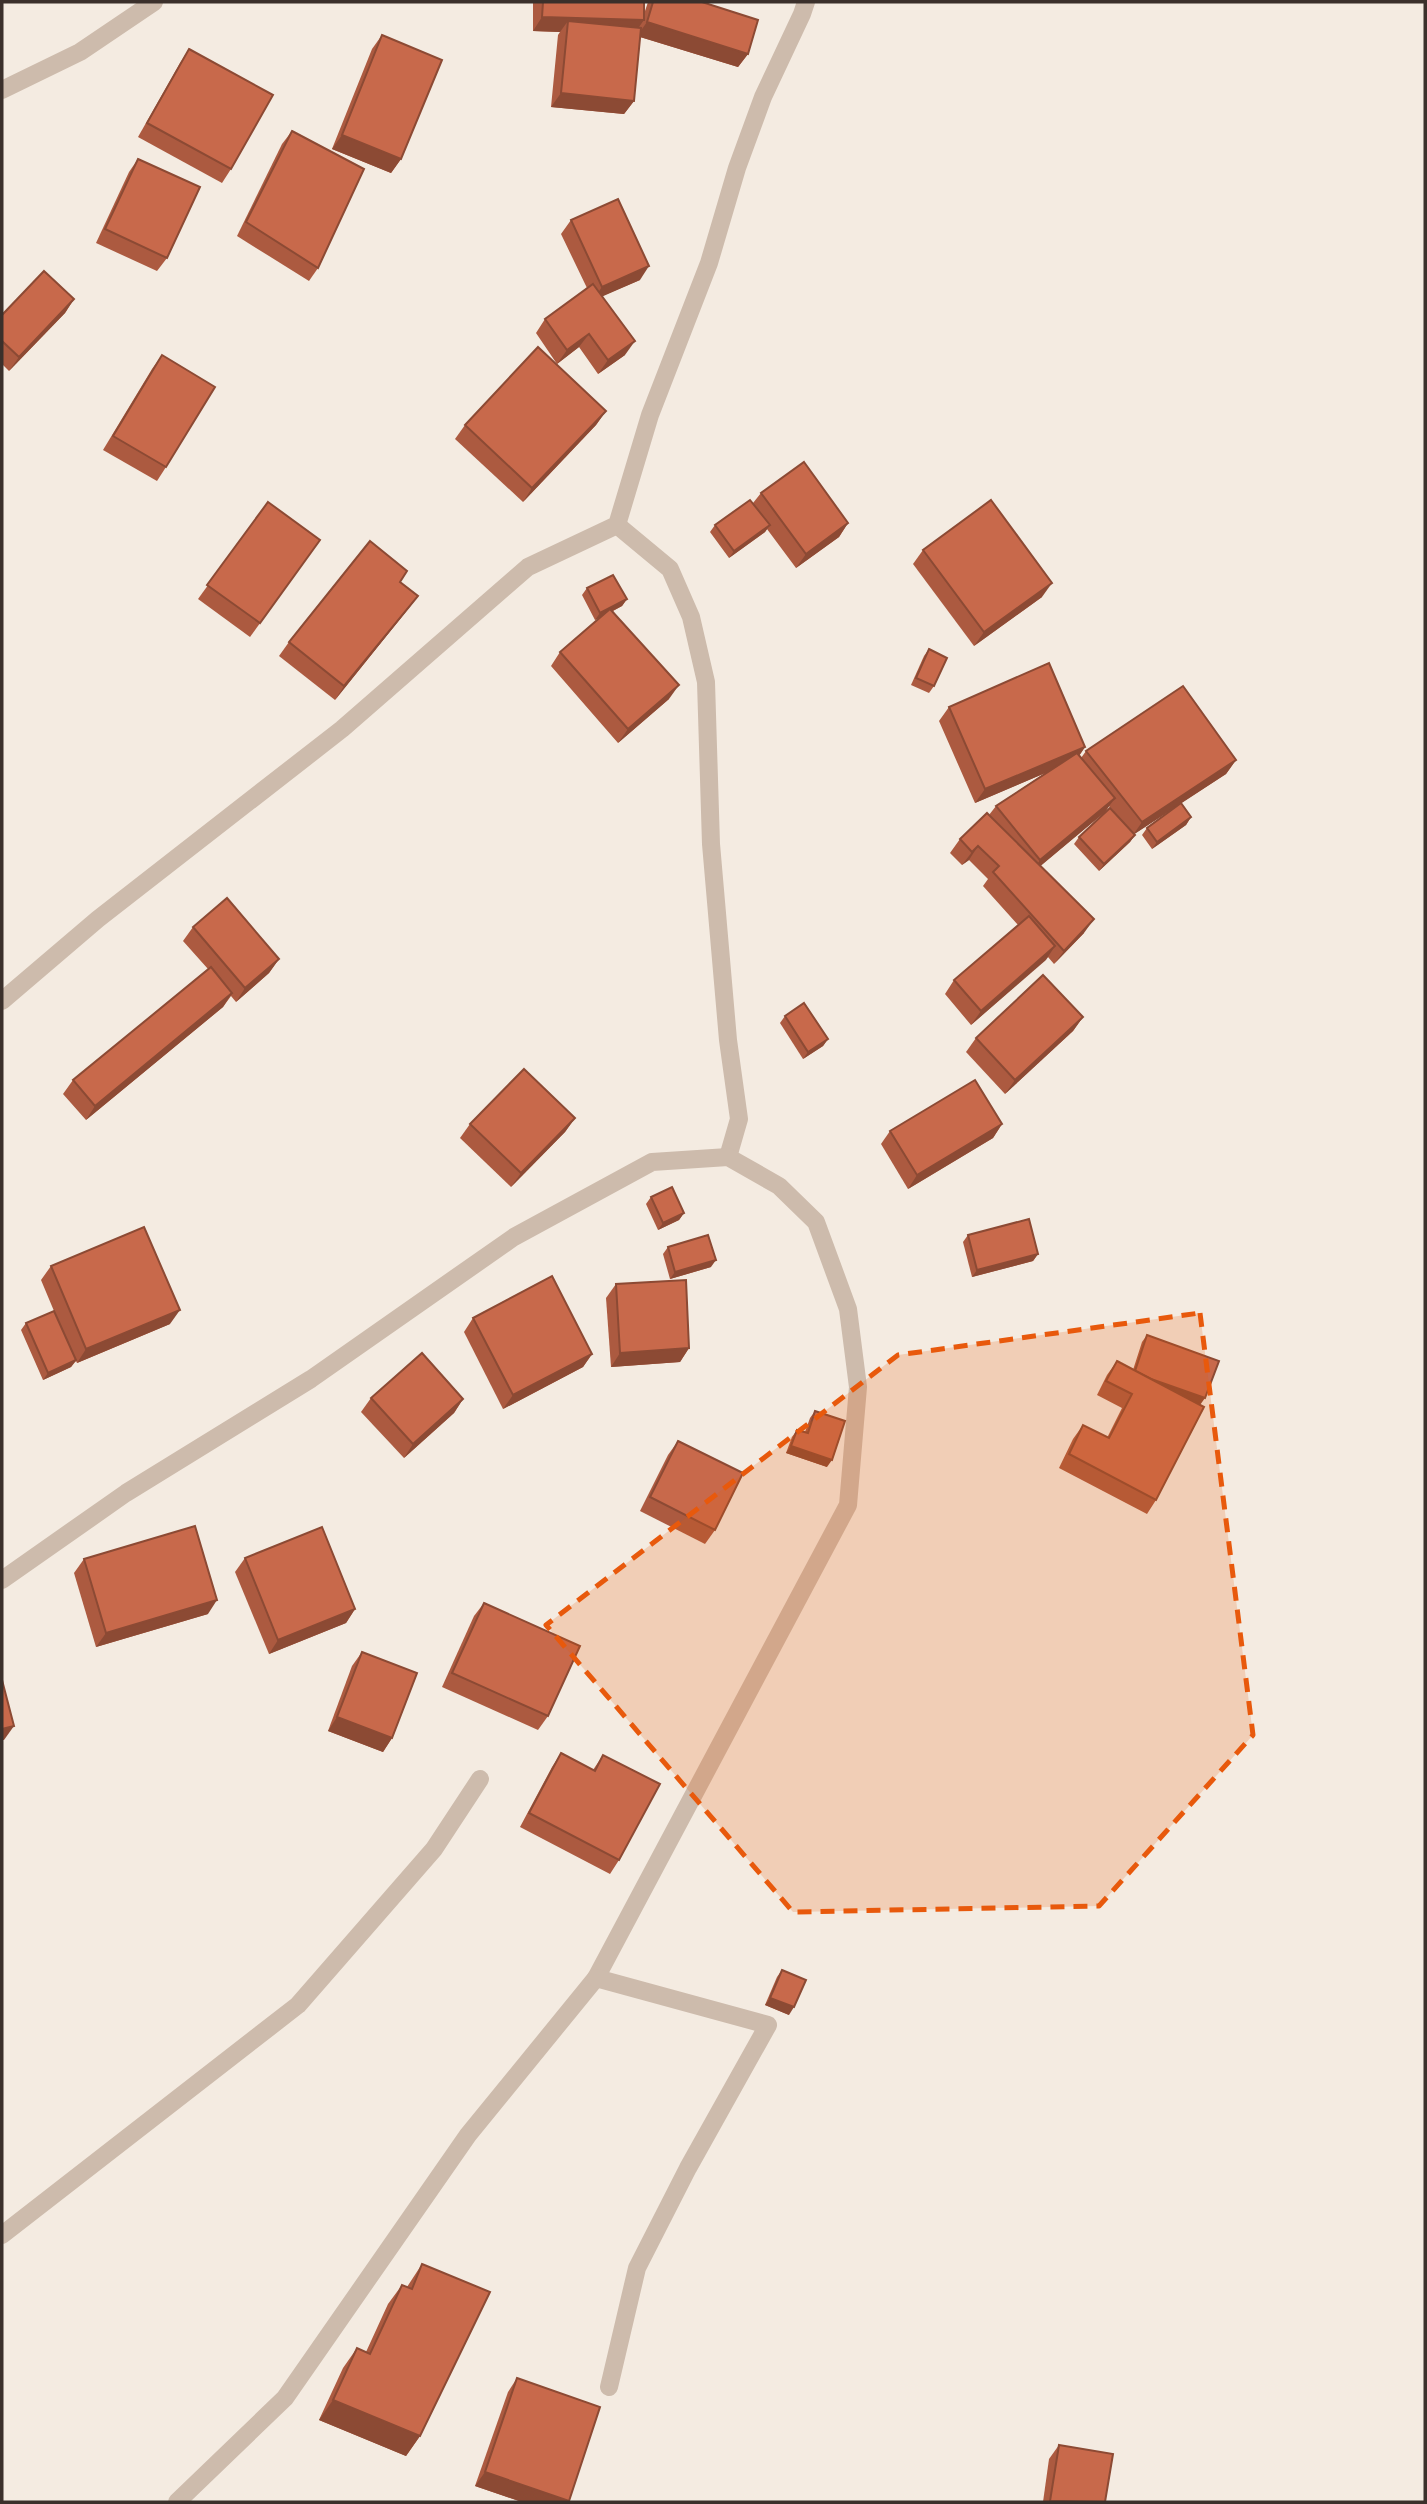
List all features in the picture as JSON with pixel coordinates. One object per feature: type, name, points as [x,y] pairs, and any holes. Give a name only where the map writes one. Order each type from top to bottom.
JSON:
[{"type":"street","points":[[2,90],[80,52],[154,2]]},
{"type":"street","points":[[2,1000],[98,919],[342,729],[528,566],[617,525],[650,415],[709,263],[737,168],[763,97],[806,2]]},
{"type":"street","points":[[617,525],[670,569],[691,617],[706,682],[711,844],[739,1118],[728,1157]]},
{"type":"street","points":[[2,1580],[126,1493],[312,1379],[514,1237],[652,1162],[728,1157],[779,1186],[816,1222],[848,1310],[858,1387],[848,1505],[596,1978],[468,2136],[285,2398],[177,2502]]},
{"type":"street","points":[[2,2235],[298,2005],[434,1849],[480,1779]]},
{"type":"street","points":[[596,1978],[768,2025],[688,2168],[637,2268],[609,2387]]},
{"type":"highlighted area","points":[[1200,1313],[1253,1735],[1099,1906],[793,1912],[546,1625],[898,1355]]},
{"type":"building","points":[[543,2],[644,2],[644,20],[542,17]]},
{"type":"building","points":[[653,2],[702,2],[758,20],[748,54],[647,22]]},
{"type":"building","points":[[568,21],[641,28],[634,101],[561,93]]},
{"type":"building","points":[[382,35],[442,60],[401,159],[342,135]]},
{"type":"building","points":[[189,49],[273,95],[231,169],[147,123]]},
{"type":"building","points":[[292,131],[364,169],[318,268],[246,222]]},
{"type":"building","points":[[138,159],[200,187],[167,258],[105,229]]},
{"type":"building","points":[[618,199],[649,266],[602,287],[571,220]]},
{"type":"building","points":[[44,271],[74,299],[19,357],[2,341],[2,315]]},
{"type":"building","points":[[593,284],[635,341],[608,360],[589,334],[567,350],[545,319]]},
{"type":"building","points":[[538,347],[606,411],[532,488],[465,425]]},
{"type":"building","points":[[162,355],[215,387],[166,467],[113,436]]},
{"type":"building","points":[[804,462],[848,523],[806,554],[761,493]]},
{"type":"building","points":[[750,500],[770,525],[734,551],[715,525]]},
{"type":"building","points":[[991,500],[1052,583],[984,632],[923,550]]},
{"type":"building","points":[[268,502],[320,540],[260,623],[207,585]]},
{"type":"building","points":[[370,541],[407,571],[400,582],[418,596],[344,686],[289,642]]},
{"type":"building","points":[[613,575],[627,599],[600,613],[587,588]]},
{"type":"building","points":[[610,609],[679,685],[628,729],[560,652]]},
{"type":"building","points":[[929,649],[947,658],[934,686],[916,678]]},
{"type":"building","points":[[1049,663],[1085,747],[985,789],[949,707]]},
{"type":"building","points":[[1183,686],[1236,760],[1142,822],[1086,751]]},
{"type":"building","points":[[1077,753],[1115,798],[1040,860],[996,806]]},
{"type":"building","points":[[1181,803],[1191,817],[1157,842],[1147,828]]},
{"type":"building","points":[[1110,808],[1135,835],[1104,864],[1079,837]]},
{"type":"building","points":[[987,813],[1094,919],[1064,951],[993,872],[999,866],[978,846],[972,852],[960,839]]},
{"type":"building","points":[[227,898],[279,959],[245,988],[193,927]]},
{"type":"building","points":[[1029,916],[1055,946],[981,1011],[954,980]]},
{"type":"building","points":[[211,967],[232,993],[95,1106],[73,1080]]},
{"type":"building","points":[[1043,975],[1083,1017],[1015,1080],[976,1038]]},
{"type":"building","points":[[804,1003],[828,1039],[808,1052],[785,1016]]},
{"type":"building","points":[[524,1069],[575,1118],[521,1173],[470,1124]]},
{"type":"building","points":[[975,1080],[1002,1124],[917,1175],[890,1131]]},
{"type":"building","points":[[672,1187],[684,1213],[663,1223],[651,1197]]},
{"type":"building","points":[[1029,1219],[1038,1254],[977,1270],[968,1235]]},
{"type":"building","points":[[144,1227],[180,1310],[86,1349],[51,1266]]},
{"type":"building","points":[[708,1235],[716,1260],[675,1272],[668,1247]]},
{"type":"building","points":[[552,1276],[592,1354],[513,1395],[473,1318]]},
{"type":"building","points":[[686,1280],[689,1348],[620,1353],[616,1284]]},
{"type":"building","points":[[54,1311],[76,1360],[48,1373],[26,1323]]},
{"type":"building","points":[[1147,1335],[1219,1361],[1205,1398],[1135,1371]]},
{"type":"building","points":[[422,1353],[463,1399],[413,1444],[371,1398]]},
{"type":"building","points":[[1117,1361],[1204,1407],[1156,1500],[1069,1454],[1083,1425],[1109,1438],[1132,1394],[1106,1381]]},
{"type":"building","points":[[815,1411],[845,1421],[832,1460],[791,1446],[797,1430],[808,1433]]},
{"type":"building","points":[[678,1441],[743,1473],[715,1530],[650,1497]]},
{"type":"building","points":[[195,1526],[217,1600],[106,1633],[84,1559]]},
{"type":"building","points":[[322,1527],[355,1609],[278,1640],[245,1558]]},
{"type":"building","points":[[484,1603],[580,1646],[548,1716],[452,1673]]},
{"type":"building","points":[[362,1652],[417,1673],[392,1738],[337,1717]]},
{"type":"building","points":[[2,1680],[14,1726],[2,1729]]},
{"type":"building","points":[[561,1753],[595,1771],[603,1755],[660,1784],[619,1860],[529,1813]]},
{"type":"building","points":[[782,1970],[806,1980],[794,2007],[770,1998]]},
{"type":"building","points":[[422,2264],[490,2292],[420,2436],[333,2400],[357,2348],[370,2354],[402,2285],[412,2289]]},
{"type":"building","points":[[517,2378],[600,2407],[569,2501],[485,2472]]},
{"type":"building","points":[[1059,2445],[1113,2454],[1105,2502],[1050,2501]]}]
